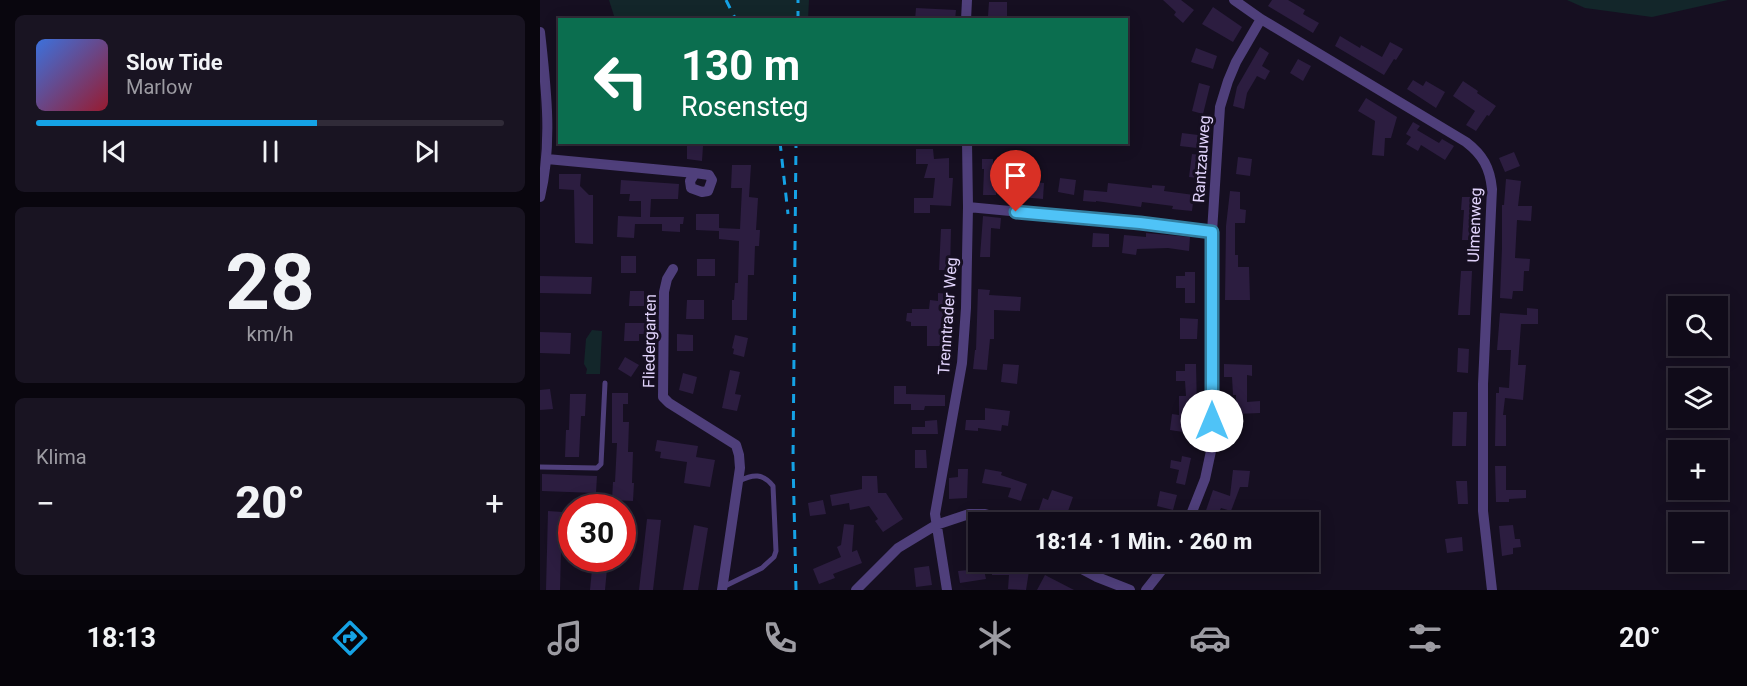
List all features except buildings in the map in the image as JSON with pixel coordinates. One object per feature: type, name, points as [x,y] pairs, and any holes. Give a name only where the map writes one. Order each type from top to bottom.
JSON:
[{"type":"street","points":[[966,18],[967,0]]},
{"type":"street","name":"Ulmenweg","points":[[1234,0],[1261,19],[1466,142],[1478,151],[1490,174],[1492,189],[1483,384],[1483,511],[1492,590]]},
{"type":"street","name":"Rantzauweg","points":[[1192,512],[1205,479],[1211,451],[1212,232],[1220,107],[1236,62],[1261,19]]},
{"type":"street","points":[[540,32],[547,159],[540,197]]},
{"type":"street","name":"Trenntrader Weg","points":[[947,590],[935,513],[962,363],[969,207],[967,144]]},
{"type":"street","points":[[547,159],[695,173]]},
{"type":"street","points":[[969,207],[1212,232]]},
{"type":"street","name":"Fliedergarten","points":[[673,269],[667,279],[664,292],[663,397],[669,404],[736,445],[739,455],[722,589]]},
{"type":"street","points":[[856,590],[898,548],[936,525],[968,514]]},
{"type":"street","points":[[1088,572],[1130,590]]},
{"type":"street","points":[[1146,590],[1160,572]]},
{"type":"lane","points":[[540,467],[597,468],[602,464],[605,383]]},
{"type":"lane","points":[[722,589],[768,564],[776,551],[773,486],[768,479],[759,475],[748,476],[737,482]]},
{"type":"green space","points":[[609,0],[809,0],[808,18],[615,18]]},
{"type":"green space","points":[[1567,0],[1728,0],[1652,17],[1585,8]]},
{"type":"green space","points":[[592,330],[602,331],[600,374],[586,374],[587,369],[584,364],[586,339]]},
{"type":"railway","points":[[726,0],[735,18]]},
{"type":"railway","points":[[798,0],[798,18]]},
{"type":"railway","points":[[780,144],[788,214]]},
{"type":"railway","points":[[796,144],[793,461],[796,590]]},
{"type":"route","points":[[1016,212],[1212,232],[1212,421]]}]
